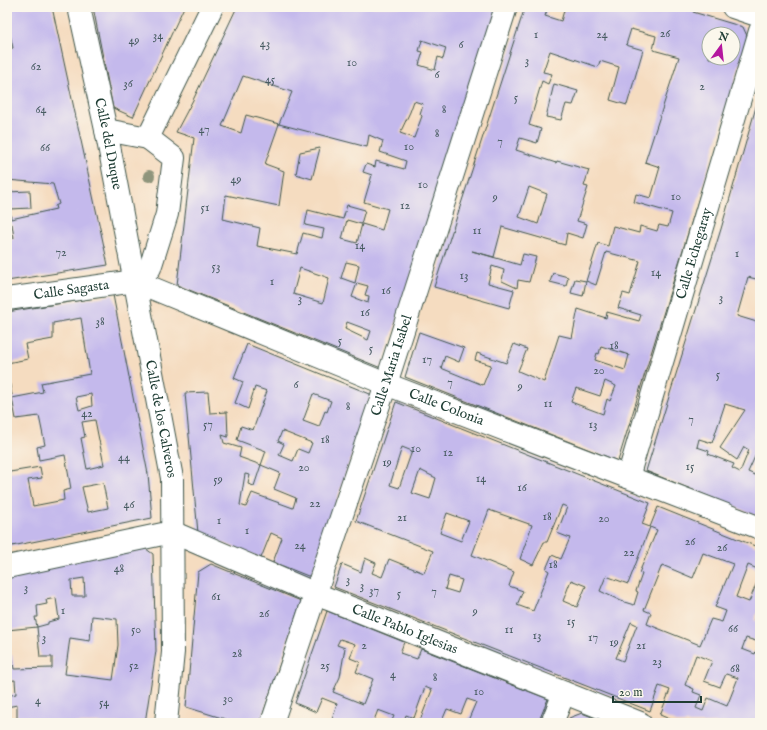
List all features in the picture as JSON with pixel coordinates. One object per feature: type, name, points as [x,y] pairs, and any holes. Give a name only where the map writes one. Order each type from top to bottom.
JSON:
[{"type":"street","name":"Calle del Duque","points":[[79,7],[106,130],[135,281]]},
{"type":"street","points":[[148,138],[212,7]]},
{"type":"street","name":"Calle Maria Isabel","points":[[272,723],[386,384],[506,7]]},
{"type":"street","points":[[733,7],[760,16]]},
{"type":"street","name":"Calle Echegaray","points":[[628,477],[760,30]]},
{"type":"street","points":[[106,130],[148,138],[174,158],[167,214],[150,268],[135,281]]},
{"type":"street","name":"Calle Colonia","points":[[135,281],[386,384],[760,528]]},
{"type":"street","name":"Calle Sagasta","points":[[7,299],[135,281]]},
{"type":"street","name":"Calle de los Calveros","points":[[135,281],[172,478],[173,652],[166,723]]},
{"type":"street","points":[[7,567],[172,532]]},
{"type":"street","name":"Calle Pablo Iglesias","points":[[172,532],[316,594],[640,723]]},
{"type":"street","points":[[552,723],[564,693]]},
{"type":"building","points":[[7,7],[52,7],[108,265],[7,281],[7,240],[14,238],[12,224],[7,225],[7,192],[30,191],[31,208],[10,209],[11,219],[56,209],[55,206],[59,204],[53,184],[7,180],[7,49],[13,48],[9,30],[7,30]]},
{"type":"building","points":[[93,7],[117,7],[129,11],[130,7],[184,7],[133,117],[113,108]]},
{"type":"building","points":[[237,7],[499,7],[381,368],[177,285],[194,138],[176,132],[194,98]],"holes":[[[422,40],[446,48],[443,59],[438,57],[435,70],[419,65],[423,52],[419,51]],[[243,76],[292,92],[279,124],[246,115],[241,133],[222,126]],[[414,101],[423,104],[420,114],[422,116],[414,138],[400,133]],[[279,124],[367,147],[369,135],[383,141],[380,152],[406,161],[404,169],[376,161],[375,167],[366,164],[363,172],[372,175],[364,202],[388,209],[382,230],[362,224],[357,243],[342,239],[347,220],[361,224],[365,210],[347,205],[343,219],[308,210],[305,225],[324,229],[322,238],[303,233],[297,254],[257,246],[260,228],[223,219],[226,195],[279,206],[284,171],[265,164]],[[346,262],[359,265],[355,283],[341,278]],[[300,268],[329,278],[323,303],[293,294]],[[357,283],[368,286],[365,295],[369,296],[368,303],[352,297]],[[347,322],[371,331],[368,340],[345,329]]]},
{"type":"building","points":[[525,7],[548,7],[545,16],[561,21],[565,7],[686,7],[693,9],[693,12],[740,26],[701,26],[701,66],[739,66],[618,461],[405,377],[419,332],[464,348],[459,362],[445,356],[441,368],[483,385],[491,365],[475,360],[477,353],[506,363],[514,344],[527,349],[518,371],[544,382],[559,335],[572,338],[578,309],[606,318],[607,312],[639,321],[641,315],[618,308],[623,293],[630,295],[640,261],[606,252],[596,285],[586,281],[598,243],[608,246],[613,226],[639,233],[640,226],[657,231],[659,225],[668,227],[672,213],[634,202],[636,194],[651,198],[660,167],[645,162],[679,57],[653,50],[656,36],[631,29],[626,45],[643,50],[627,105],[610,100],[619,67],[600,61],[598,67],[550,51],[543,72],[552,74],[548,84],[542,81],[529,125],[541,129],[537,143],[520,138],[516,150],[556,163],[557,161],[589,170],[584,186],[588,187],[577,221],[587,224],[583,238],[567,233],[565,245],[502,227],[494,257],[472,251],[520,265],[523,254],[536,257],[529,282],[518,280],[517,288],[502,281],[504,270],[492,266],[488,283],[514,290],[509,308],[434,287]],"holes":[[[529,187],[547,194],[538,224],[519,217]],[[601,346],[629,355],[625,370],[595,360],[597,353],[599,354]],[[605,381],[616,386],[610,401],[607,399],[603,414],[571,402],[576,388],[600,396]]]},
{"type":"building","points":[[741,26],[743,27],[748,38],[741,61]]},
{"type":"building","points":[[554,84],[578,91],[573,105],[566,104],[561,120],[546,117]]},
{"type":"building","points":[[760,93],[760,280],[748,277],[737,316],[760,323],[760,450],[758,450],[748,472],[760,477],[760,517],[646,471],[721,229]],"holes":[[[725,404],[745,410],[720,448],[737,460],[744,447],[749,450],[740,472],[732,468],[734,464],[708,454],[709,451],[697,447],[699,439],[712,443]]]},
{"type":"building","points":[[320,148],[312,179],[296,174],[300,152]]},
{"type":"building","points":[[553,273],[568,277],[566,286],[550,282]]},
{"type":"building","points":[[575,279],[586,281],[583,296],[571,293]]},
{"type":"building","points":[[113,295],[148,474],[152,518],[7,547],[7,459],[10,472],[40,467],[42,478],[28,480],[33,506],[64,500],[63,491],[71,489],[65,455],[39,460],[37,447],[45,445],[39,416],[16,419],[12,398],[43,392],[41,383],[90,374],[81,318],[53,323],[53,339],[25,344],[28,359],[7,363],[7,312]],"holes":[[[91,394],[92,406],[79,410],[76,397]],[[95,420],[104,465],[87,469],[81,438],[85,437],[82,422]],[[103,483],[108,508],[88,512],[82,487]]]},
{"type":"building","points":[[247,344],[370,394],[371,396],[312,575],[308,576],[273,562],[282,538],[271,533],[261,558],[198,533],[185,393],[208,392],[210,413],[227,412],[228,437],[222,435],[224,443],[241,448],[239,457],[261,465],[266,451],[237,440],[241,426],[253,430],[267,391],[255,387],[248,409],[235,403],[243,382],[234,378]],"holes":[[[313,394],[331,401],[327,412],[325,411],[319,427],[303,421]],[[282,431],[312,443],[308,453],[298,449],[293,461],[279,455],[284,444],[278,441]],[[261,465],[280,473],[274,489],[296,498],[293,508],[252,493],[246,507],[240,505],[245,474],[250,475],[248,484],[254,486]]]},
{"type":"building","points":[[7,370],[12,395],[7,395]]},
{"type":"building","points":[[396,402],[650,503],[642,524],[650,527],[658,507],[760,548],[760,570],[748,565],[736,597],[749,602],[757,582],[760,583],[760,607],[754,620],[760,622],[760,723],[679,723],[660,715],[670,690],[659,686],[650,711],[334,587],[342,564],[361,572],[365,558],[376,563],[372,573],[382,577],[389,559],[424,573],[433,551],[356,521]],"holes":[[[402,447],[412,451],[399,488],[390,485]],[[420,470],[436,478],[430,499],[412,493]],[[562,505],[567,507],[557,533],[570,538],[561,559],[552,555],[546,569],[549,571],[533,611],[517,605],[523,591],[509,586],[514,572],[472,555],[489,510],[532,525],[520,559],[533,565],[544,542],[547,542]],[[447,513],[469,521],[461,541],[440,533]],[[650,527],[657,530],[639,573],[642,574],[636,591],[638,592],[634,605],[621,601],[600,591],[606,576],[628,584]],[[703,553],[733,564],[715,607],[726,611],[722,622],[711,619],[700,645],[647,624],[651,613],[644,610],[662,565],[693,578]],[[449,576],[462,580],[458,593],[445,589]],[[571,580],[586,586],[577,607],[563,601]],[[631,622],[637,625],[623,661],[616,658]],[[746,638],[759,642],[755,654],[742,649]],[[696,655],[712,661],[704,681],[720,687],[726,674],[738,678],[727,706],[708,698],[703,711],[696,708],[701,695],[693,692],[694,689],[685,685]]]},
{"type":"building","points":[[142,546],[153,554],[156,651],[145,723],[17,723],[17,705],[7,707],[7,696],[16,694],[15,680],[7,681],[7,656],[12,655],[14,669],[52,668],[52,657],[40,657],[37,627],[7,630],[7,574]],"holes":[[[84,578],[85,596],[72,596],[71,580]],[[56,598],[59,619],[37,627],[35,617],[38,617],[37,606],[47,604],[46,600]],[[92,616],[117,619],[118,645],[113,680],[65,674],[70,638],[90,641]]]},
{"type":"building","points":[[211,564],[301,601],[260,723],[238,723],[186,707],[198,572]]},
{"type":"building","points":[[327,611],[404,642],[400,653],[417,659],[421,649],[548,699],[538,723],[467,723],[476,702],[467,699],[461,714],[447,709],[441,723],[419,723],[432,690],[425,687],[414,718],[406,715],[403,723],[391,723],[394,716],[378,710],[373,723],[331,723],[337,704],[322,698],[316,712],[295,703]],"holes":[[[340,639],[355,644],[350,658],[360,662],[356,672],[373,679],[363,704],[333,692],[340,677],[345,648],[337,645]]]},
{"type":"building","points":[[582,713],[607,723],[567,723],[569,718]]}]
